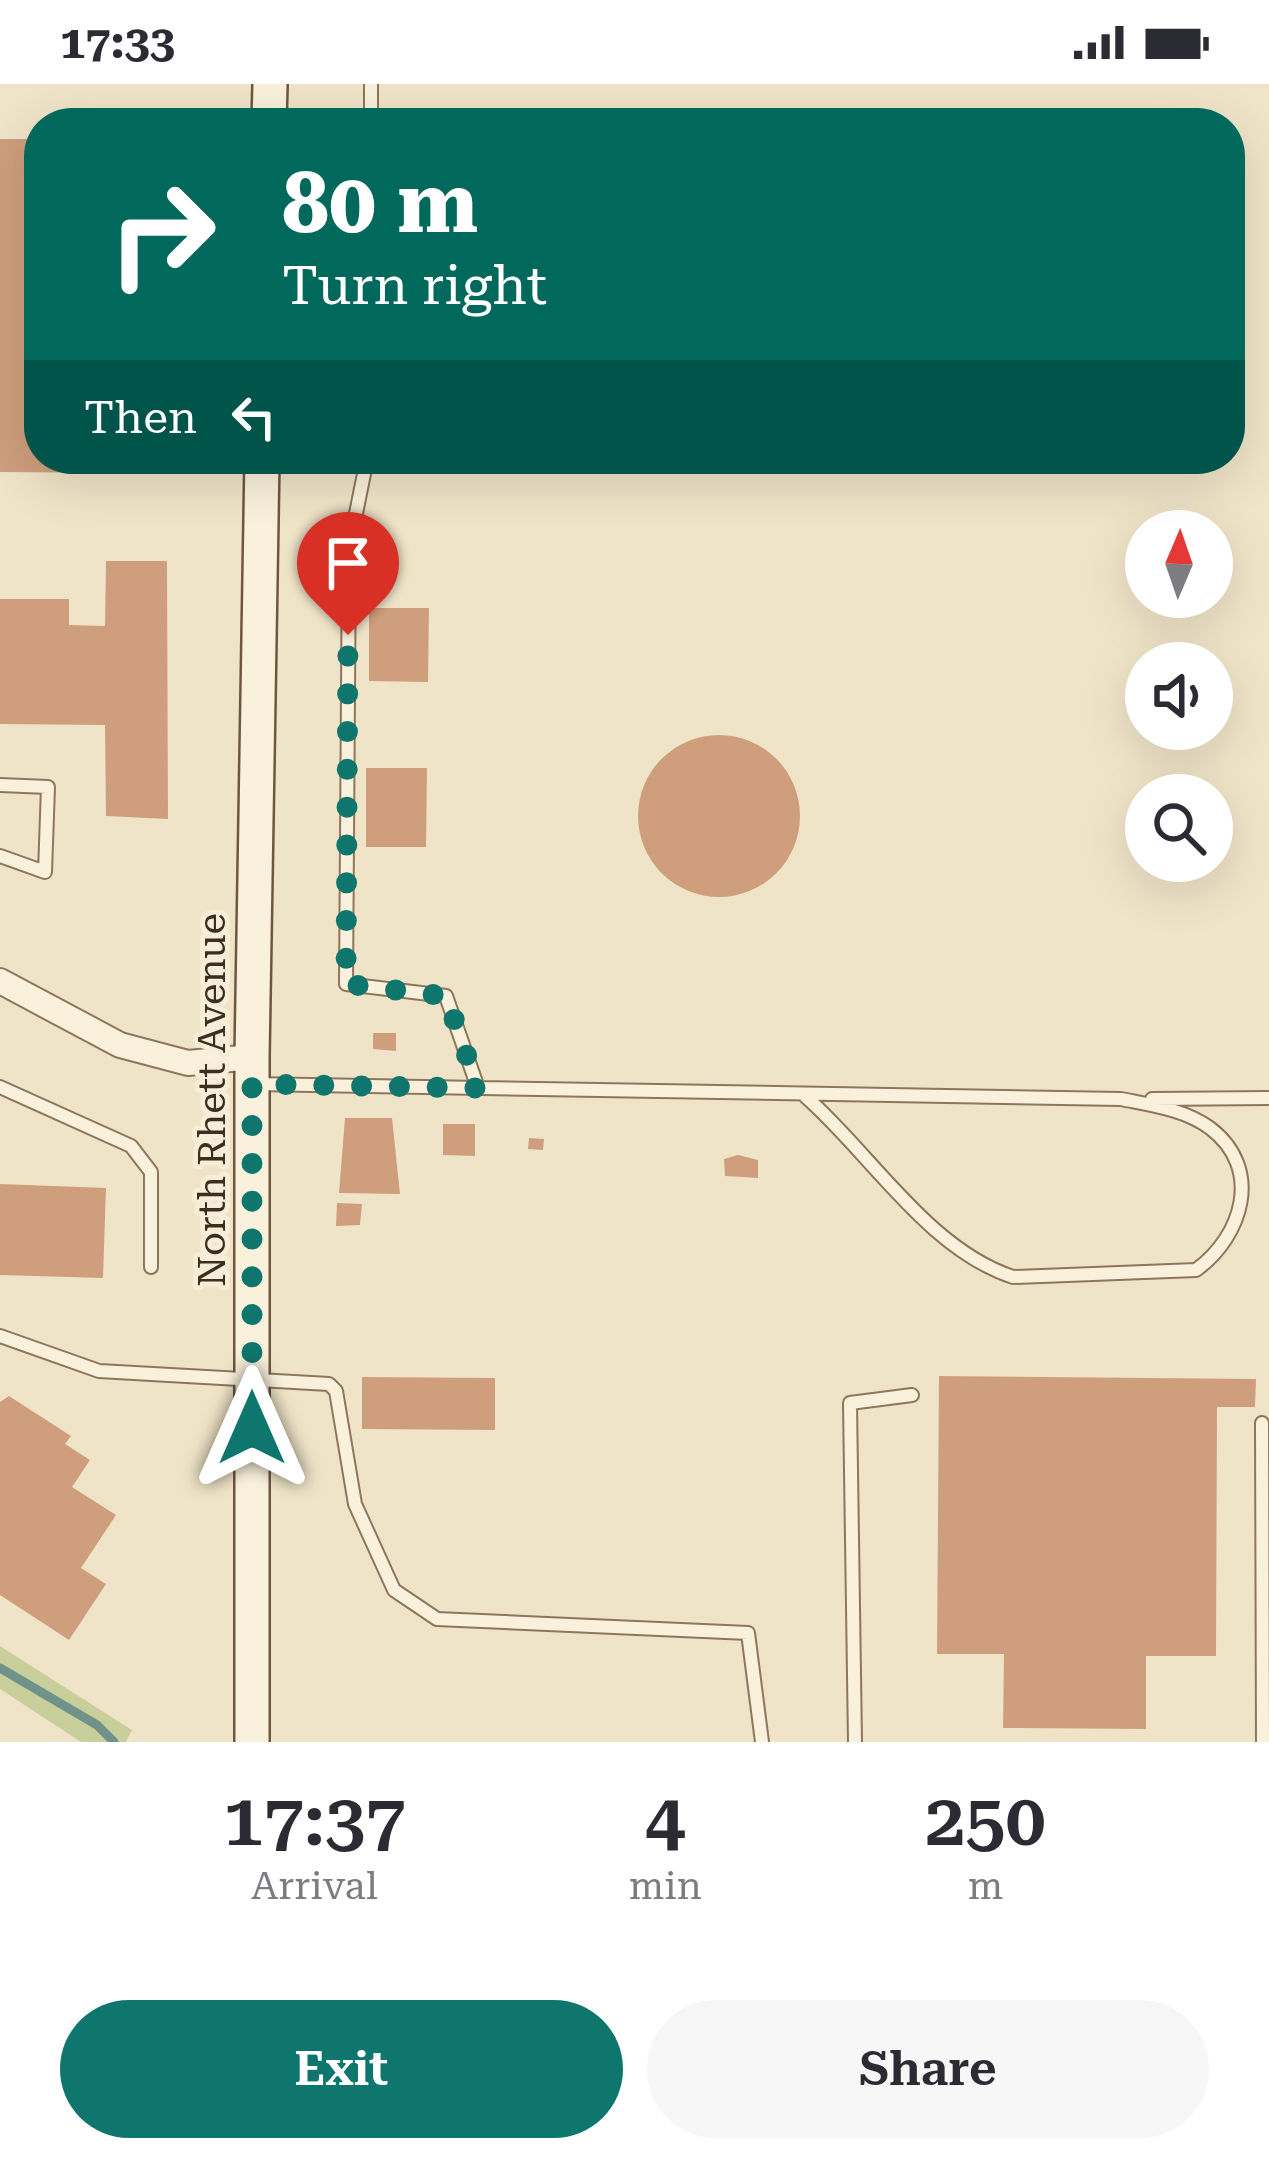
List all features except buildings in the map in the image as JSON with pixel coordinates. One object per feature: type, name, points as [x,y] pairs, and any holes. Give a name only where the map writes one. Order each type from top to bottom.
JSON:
[{"type":"main road","name":"North Rhett Avenue","points":[[252,1742],[252,1070],[262,474]]},
{"type":"street","points":[[0,981],[120,1045],[188,1063],[252,1070]]},
{"type":"lane","points":[[365,474],[349,548],[346,984],[446,996],[478,1088]]},
{"type":"lane","points":[[0,784],[48,788],[45,872],[0,856]]},
{"type":"lane","points":[[252,1070],[478,1088],[806,1096],[1269,1098]]},
{"type":"lane","points":[[0,1087],[131,1146],[151,1172],[151,1267]]},
{"type":"lane","points":[[806,1096],[953,1244],[989,1269],[1013,1277],[1196,1270],[1219,1253],[1238,1225],[1243,1192],[1233,1155],[1210,1128],[1169,1108],[1120,1099]]},
{"type":"lane","points":[[0,1336],[99,1371],[252,1383],[309,1379],[336,1391],[355,1504],[394,1590],[437,1619],[748,1633],[762,1742]]},
{"type":"lane","points":[[855,1742],[850,1403],[912,1395]]},
{"type":"lane","points":[[1262,1423],[1263,1742]]},
{"type":"green space","points":[[0,1646],[132,1730],[126,1742],[81,1742],[0,1689]]},
{"type":"waterway","points":[[0,1668],[97,1725],[114,1742]]},
{"type":"route","points":[[252,1428],[252,1084],[478,1088],[446,996],[346,984],[348,635]]}]
